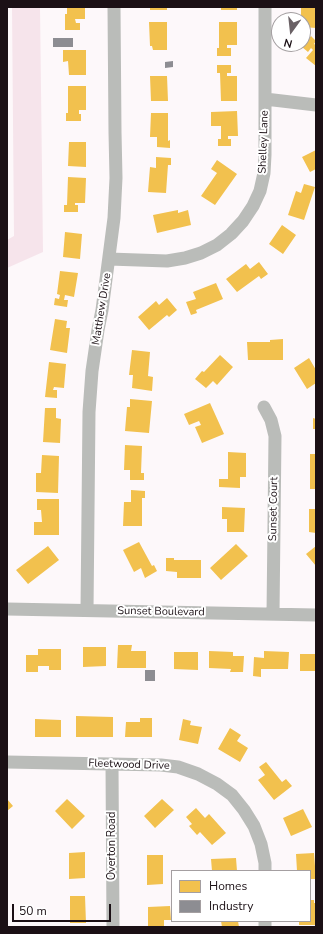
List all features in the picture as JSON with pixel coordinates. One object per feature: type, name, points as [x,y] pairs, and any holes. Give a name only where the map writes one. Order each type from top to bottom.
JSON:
[{"type":"street","name":"Matthew Drive","points":[[87,610],[89,412],[92,372],[114,218],[116,178],[114,132],[114,7]]},
{"type":"street","name":"Shelley Lane","points":[[109,260],[167,261],[186,258],[217,245],[244,221],[260,191],[264,173],[265,7]]},
{"type":"street","points":[[265,99],[316,105]]},
{"type":"street","name":"Sunset Court","points":[[264,407],[271,420],[275,436],[273,614]]},
{"type":"street","name":"Sunset Boulevard","points":[[7,609],[316,615]]},
{"type":"street","name":"Fleetwood Drive","points":[[7,762],[161,765],[178,767],[198,774],[217,784],[232,796],[244,810],[254,826],[261,844],[265,870]]},
{"type":"street","name":"Overton Road","points":[[112,764],[113,927]]},
{"type":"shaded area","points":[[12,7],[40,7],[43,252],[7,268],[7,240],[14,236]]},
{"type":"building: Homes","points":[[67,7],[85,7],[85,19],[75,19],[76,23],[80,23],[80,30],[65,30],[65,14],[67,14]]},
{"type":"building: Homes","points":[[150,7],[167,7],[167,10],[150,10]]},
{"type":"building: Homes","points":[[221,7],[237,7],[237,10],[221,10]]},
{"type":"building: Homes","points":[[301,7],[316,7],[316,28],[311,28],[311,12],[301,12]]},
{"type":"building: Homes","points":[[149,22],[167,22],[167,50],[153,50],[152,46],[150,46]]},
{"type":"building: Homes","points":[[219,22],[237,22],[237,45],[227,45],[227,48],[231,48],[231,56],[217,56],[217,48],[219,48]]},
{"type":"building: Homes","points":[[311,36],[316,41],[314,44],[316,45],[316,66],[306,58],[313,50],[311,48]]},
{"type":"building: Homes","points":[[63,50],[86,50],[86,75],[69,75],[68,61],[63,62]]},
{"type":"building: Homes","points":[[217,65],[231,65],[231,73],[227,73],[227,76],[237,76],[237,101],[221,101],[220,73],[217,73]]},
{"type":"building: Homes","points":[[150,76],[167,76],[168,101],[151,101]]},
{"type":"building: Homes","points":[[68,86],[86,86],[86,110],[79,110],[79,114],[81,114],[81,121],[66,121],[66,113],[68,113]]},
{"type":"building: Homes","points":[[237,111],[238,136],[228,136],[228,139],[231,139],[231,146],[218,146],[218,139],[221,139],[221,126],[211,126],[211,112]]},
{"type":"building: Homes","points":[[151,113],[168,113],[168,141],[170,140],[170,148],[157,147],[157,137],[150,137]]},
{"type":"building: Homes","points":[[69,142],[86,142],[86,167],[68,166]]},
{"type":"building: Homes","points":[[316,150],[316,169],[310,172],[302,157]]},
{"type":"building: Homes","points":[[156,157],[171,158],[171,165],[168,165],[166,193],[148,192],[150,167],[156,168]]},
{"type":"building: Homes","points":[[217,160],[237,174],[215,205],[201,196],[217,173],[211,169]]},
{"type":"building: Homes","points":[[68,177],[86,178],[85,203],[75,203],[75,205],[78,205],[78,212],[64,212],[64,205],[67,205]]},
{"type":"building: Homes","points":[[304,184],[315,187],[304,220],[288,215],[296,191],[301,193]]},
{"type":"building: Homes","points":[[178,210],[178,213],[188,210],[191,225],[157,233],[153,215]]},
{"type":"building: Homes","points":[[282,225],[296,235],[283,254],[269,244]]},
{"type":"building: Homes","points":[[65,232],[82,234],[80,259],[63,257]]},
{"type":"building: Homes","points":[[259,262],[268,274],[261,279],[259,276],[237,292],[226,279],[246,264],[250,269]]},
{"type":"building: Homes","points":[[60,271],[78,273],[74,297],[65,295],[64,300],[68,300],[67,307],[54,305],[55,298],[59,299],[60,295],[57,294]]},
{"type":"building: Homes","points":[[216,283],[223,299],[196,310],[197,313],[191,315],[186,302],[196,299],[193,292]]},
{"type":"building: Homes","points":[[167,298],[177,310],[169,317],[167,315],[149,330],[138,317],[156,301],[159,305]]},
{"type":"building: Homes","points":[[55,319],[67,321],[66,328],[70,328],[67,353],[50,350]]},
{"type":"building: Homes","points":[[283,339],[283,360],[248,360],[247,342],[270,342],[270,340]]},
{"type":"building: Homes","points":[[132,350],[150,352],[148,376],[153,377],[152,391],[132,388],[133,375],[129,375]]},
{"type":"building: Homes","points":[[220,355],[233,367],[217,385],[213,381],[206,388],[195,379]]},
{"type":"building: Homes","points":[[309,358],[316,370],[316,383],[307,389],[294,368]]},
{"type":"building: Homes","points":[[49,362],[66,364],[64,388],[54,387],[53,390],[57,390],[57,398],[45,397]]},
{"type":"building: Homes","points":[[130,399],[152,401],[149,433],[125,431],[127,407],[130,407]]},
{"type":"building: Homes","points":[[210,403],[224,434],[202,443],[195,427],[201,425],[199,421],[189,425],[184,414]]},
{"type":"building: Homes","points":[[45,408],[56,408],[56,418],[61,419],[60,443],[43,442]]},
{"type":"building: Homes","points":[[313,418],[316,419],[316,429],[313,429]]},
{"type":"building: Homes","points":[[125,445],[142,446],[141,473],[144,473],[144,480],[130,480],[130,470],[124,470]]},
{"type":"building: Homes","points":[[228,452],[246,453],[246,477],[240,477],[240,488],[219,487],[219,479],[228,479]]},
{"type":"building: Homes","points":[[310,454],[316,454],[316,489],[310,489]]},
{"type":"building: Homes","points":[[42,455],[59,456],[58,493],[36,492],[36,473],[41,473]]},
{"type":"building: Homes","points":[[131,490],[145,491],[145,498],[142,498],[142,526],[123,526],[124,502],[131,502]]},
{"type":"building: Homes","points":[[37,499],[59,499],[59,535],[34,535],[34,522],[42,522],[41,510],[37,510]]},
{"type":"building: Homes","points":[[222,507],[245,508],[244,532],[227,532],[227,519],[222,519]]},
{"type":"building: Homes","points":[[309,509],[316,509],[316,533],[309,532]]},
{"type":"building: Homes","points":[[139,542],[152,566],[154,565],[157,571],[145,578],[141,568],[134,572],[123,550]]},
{"type":"building: Homes","points":[[236,544],[248,556],[221,580],[210,568]]},
{"type":"building: Homes","points":[[48,546],[59,560],[28,584],[16,570]]},
{"type":"building: Homes","points":[[316,546],[316,566],[306,554]]},
{"type":"building: Homes","points":[[166,558],[174,558],[174,560],[201,560],[201,578],[177,578],[177,572],[166,571]]},
{"type":"building: Homes","points":[[118,645],[132,645],[131,651],[146,651],[146,668],[117,668]]},
{"type":"building: Homes","points":[[83,647],[106,647],[106,666],[83,667]]},
{"type":"building: Homes","points":[[38,649],[61,649],[61,670],[49,670],[49,666],[38,666],[38,672],[26,672],[26,655],[38,655]]},
{"type":"building: Homes","points":[[209,651],[233,652],[233,656],[244,656],[243,672],[230,672],[231,669],[209,668]]},
{"type":"building: Homes","points":[[264,651],[289,652],[288,669],[261,669],[261,677],[253,676],[254,657],[264,658]]},
{"type":"building: Homes","points":[[174,652],[198,652],[198,670],[174,669]]},
{"type":"building: Homes","points":[[300,654],[316,654],[316,671],[300,671]]},
{"type":"building: Homes","points":[[76,716],[113,717],[113,737],[76,737]]},
{"type":"building: Homes","points":[[140,718],[152,718],[152,737],[125,737],[126,722],[140,722]]},
{"type":"building: Homes","points":[[35,719],[61,720],[61,737],[35,737]]},
{"type":"building: Homes","points":[[183,719],[191,721],[190,725],[202,727],[198,744],[179,740]]},
{"type":"building: Homes","points":[[230,728],[241,735],[237,741],[248,748],[240,762],[218,749]]},
{"type":"building: Homes","points":[[266,762],[282,782],[286,779],[292,786],[274,800],[258,780],[265,775],[259,767]]},
{"type":"building: Homes","points":[[7,799],[13,806],[7,811]]},
{"type":"building: Homes","points":[[67,799],[85,816],[72,829],[55,811]]},
{"type":"building: Homes","points":[[162,799],[174,810],[155,828],[144,816]]},
{"type":"building: Homes","points":[[196,808],[205,818],[209,814],[226,833],[212,845],[200,832],[197,835],[189,826],[192,824],[186,817]]},
{"type":"building: Homes","points":[[303,809],[312,827],[291,836],[283,818]]},
{"type":"building: Homes","points":[[85,852],[85,878],[69,879],[69,853]]},
{"type":"building: Homes","points":[[314,853],[316,879],[311,879],[311,870],[297,870],[296,854]]},
{"type":"building: Homes","points":[[147,855],[163,855],[163,884],[147,885]]},
{"type":"building: Homes","points":[[236,858],[237,870],[212,870],[211,859]]},
{"type":"building: Homes","points":[[70,896],[85,896],[86,923],[70,923]]},
{"type":"building: Homes","points":[[311,900],[314,900],[314,903],[316,903],[315,925],[299,925],[299,922],[311,922]]},
{"type":"building: Homes","points":[[170,906],[171,920],[164,920],[164,927],[148,927],[148,907]]},
{"type":"building: Homes","points":[[221,922],[238,922],[239,927],[222,927]]},
{"type":"building: Industry","points":[[53,38],[73,38],[73,47],[53,47]]},
{"type":"building: Industry","points":[[173,61],[173,67],[165,68],[165,62]]},
{"type":"building: Industry","points":[[145,670],[155,670],[155,681],[145,681]]}]
